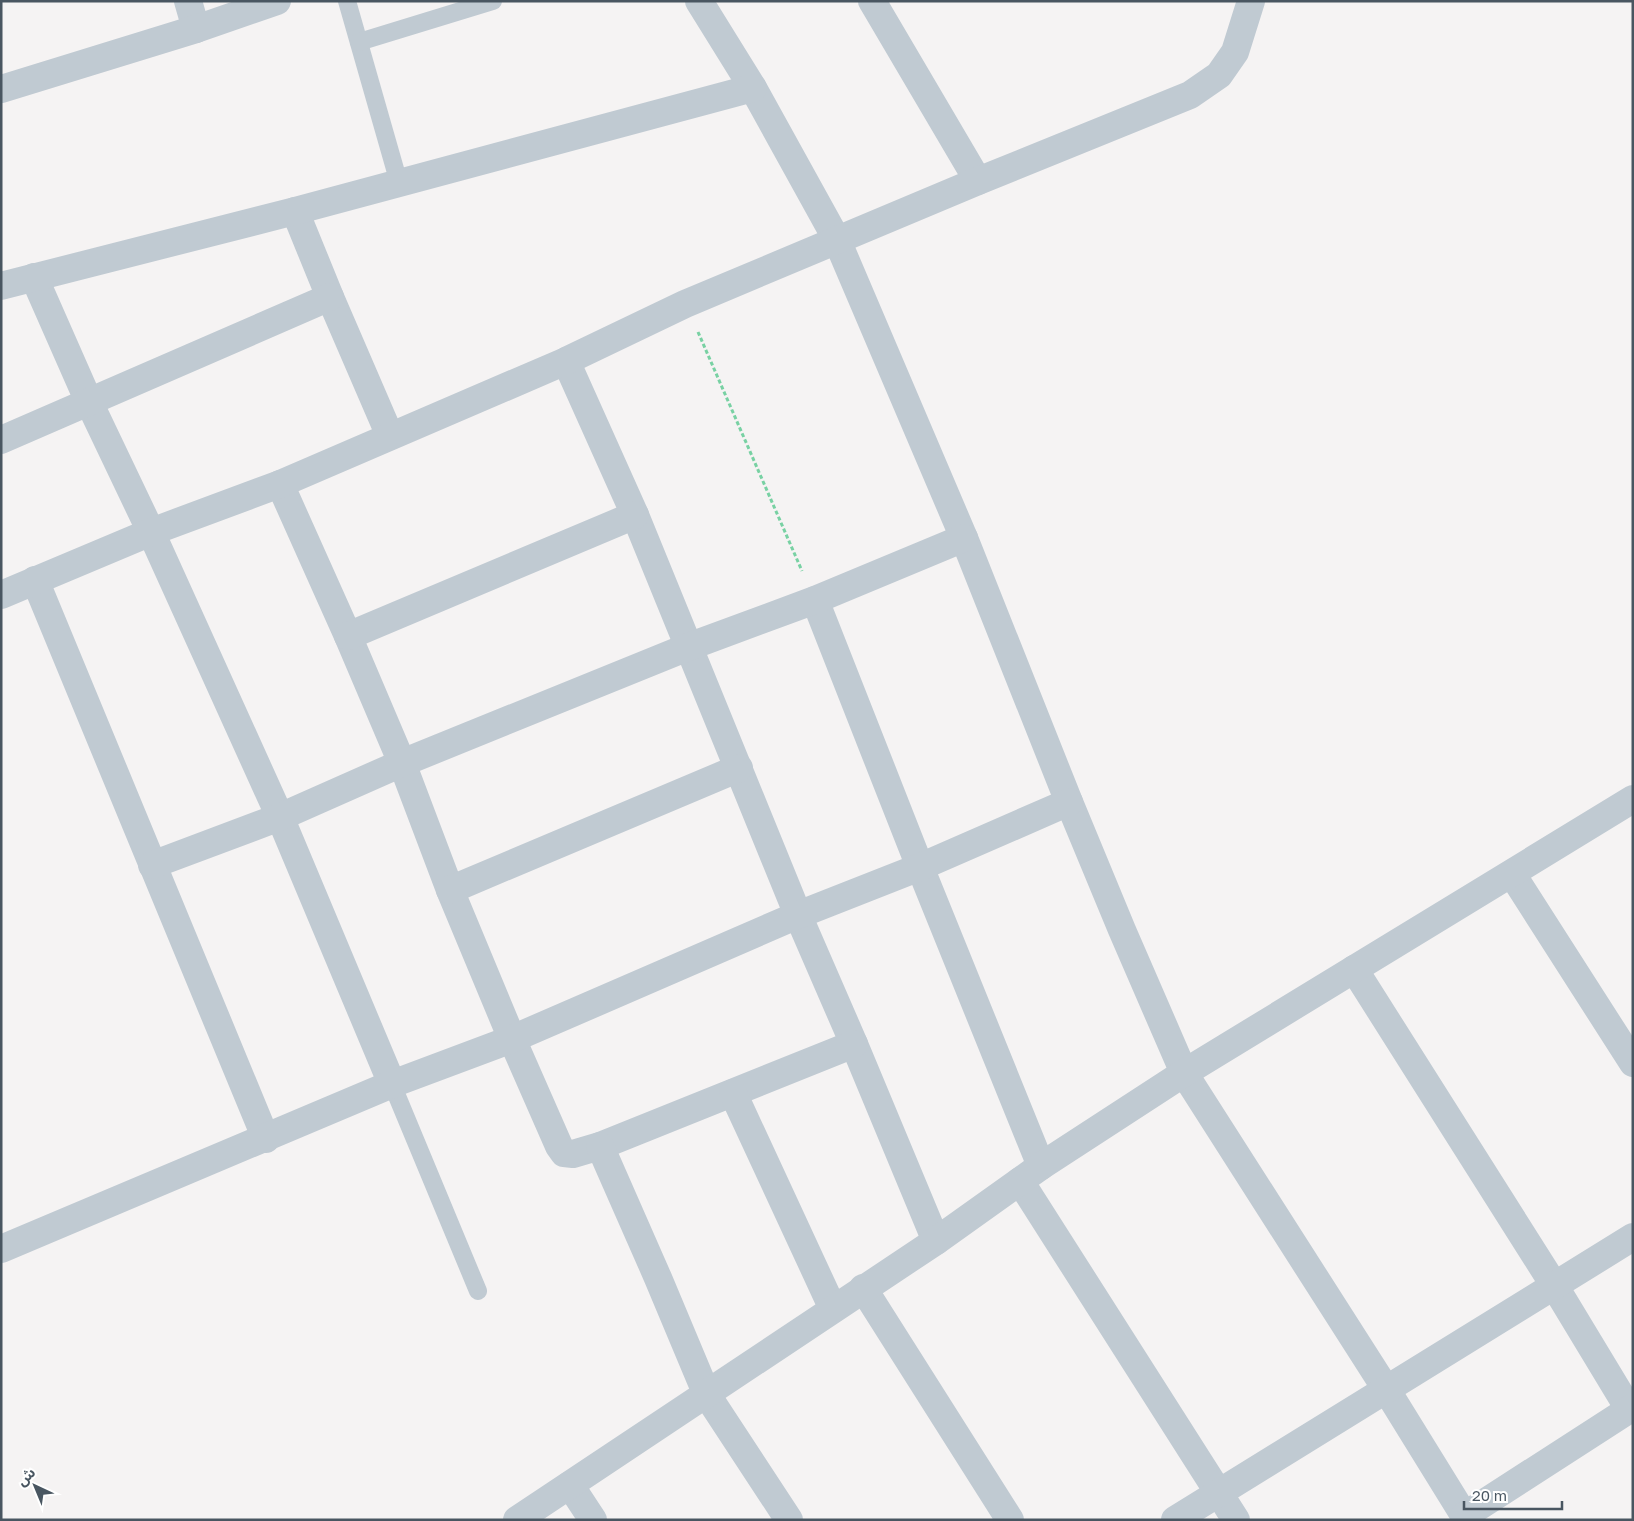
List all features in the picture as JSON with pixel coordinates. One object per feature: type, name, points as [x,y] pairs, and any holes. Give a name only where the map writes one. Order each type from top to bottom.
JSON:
[{"type":"street","points":[[188,1],[196,29]]},
{"type":"street","points":[[1,89],[196,29],[277,1]]},
{"type":"street","points":[[699,1],[753,88],[837,240],[964,538],[1069,802],[1184,1073],[1466,1518],[1631,1408],[1354,969]]},
{"type":"street","points":[[872,1],[978,181]]},
{"type":"street","points":[[1,594],[151,532],[280,484],[566,360],[685,304],[978,181],[1190,95],[1219,75],[1235,52],[1251,1]]},
{"type":"street","points":[[2,282],[34,277],[295,211],[753,88]]},
{"type":"street","points":[[295,211],[330,298],[390,436]]},
{"type":"street","points":[[34,277],[89,402],[151,532],[280,817],[392,1084]]},
{"type":"street","points":[[1,440],[330,298]]},
{"type":"street","points":[[566,360],[635,515],[798,915],[936,1241]]},
{"type":"street","points":[[280,484],[402,763],[450,890],[512,1039],[559,1146],[564,1153],[573,1154],[600,1146],[854,1044]]},
{"type":"street","points":[[348,636],[635,515]]},
{"type":"street","points":[[152,865],[280,817],[402,763],[688,647],[815,600],[964,538]]},
{"type":"street","points":[[35,580],[266,1139]]},
{"type":"street","points":[[815,600],[920,867],[1031,1173],[1236,1520]]},
{"type":"street","points":[[450,890],[739,768]]},
{"type":"street","points":[[517,1520],[936,1241],[1031,1173],[1184,1073],[1633,799]]},
{"type":"street","points":[[1,1249],[266,1139],[392,1084],[512,1039],[798,915],[920,867],[1069,802]]},
{"type":"street","points":[[1512,874],[1633,1063]]},
{"type":"street","points":[[733,1094],[833,1309]]},
{"type":"street","points":[[600,1146],[707,1395],[789,1520]]},
{"type":"street","points":[[1175,1520],[1633,1237]]},
{"type":"street","points":[[863,1288],[1010,1520]]},
{"type":"street","points":[[570,1485],[593,1520]]},
{"type":"lane","points":[[347,1],[399,183]]},
{"type":"lane","points":[[359,42],[493,1]]},
{"type":"lane","points":[[392,1084],[478,1291]]},
{"type":"path","points":[[685,304],[815,600]]}]
